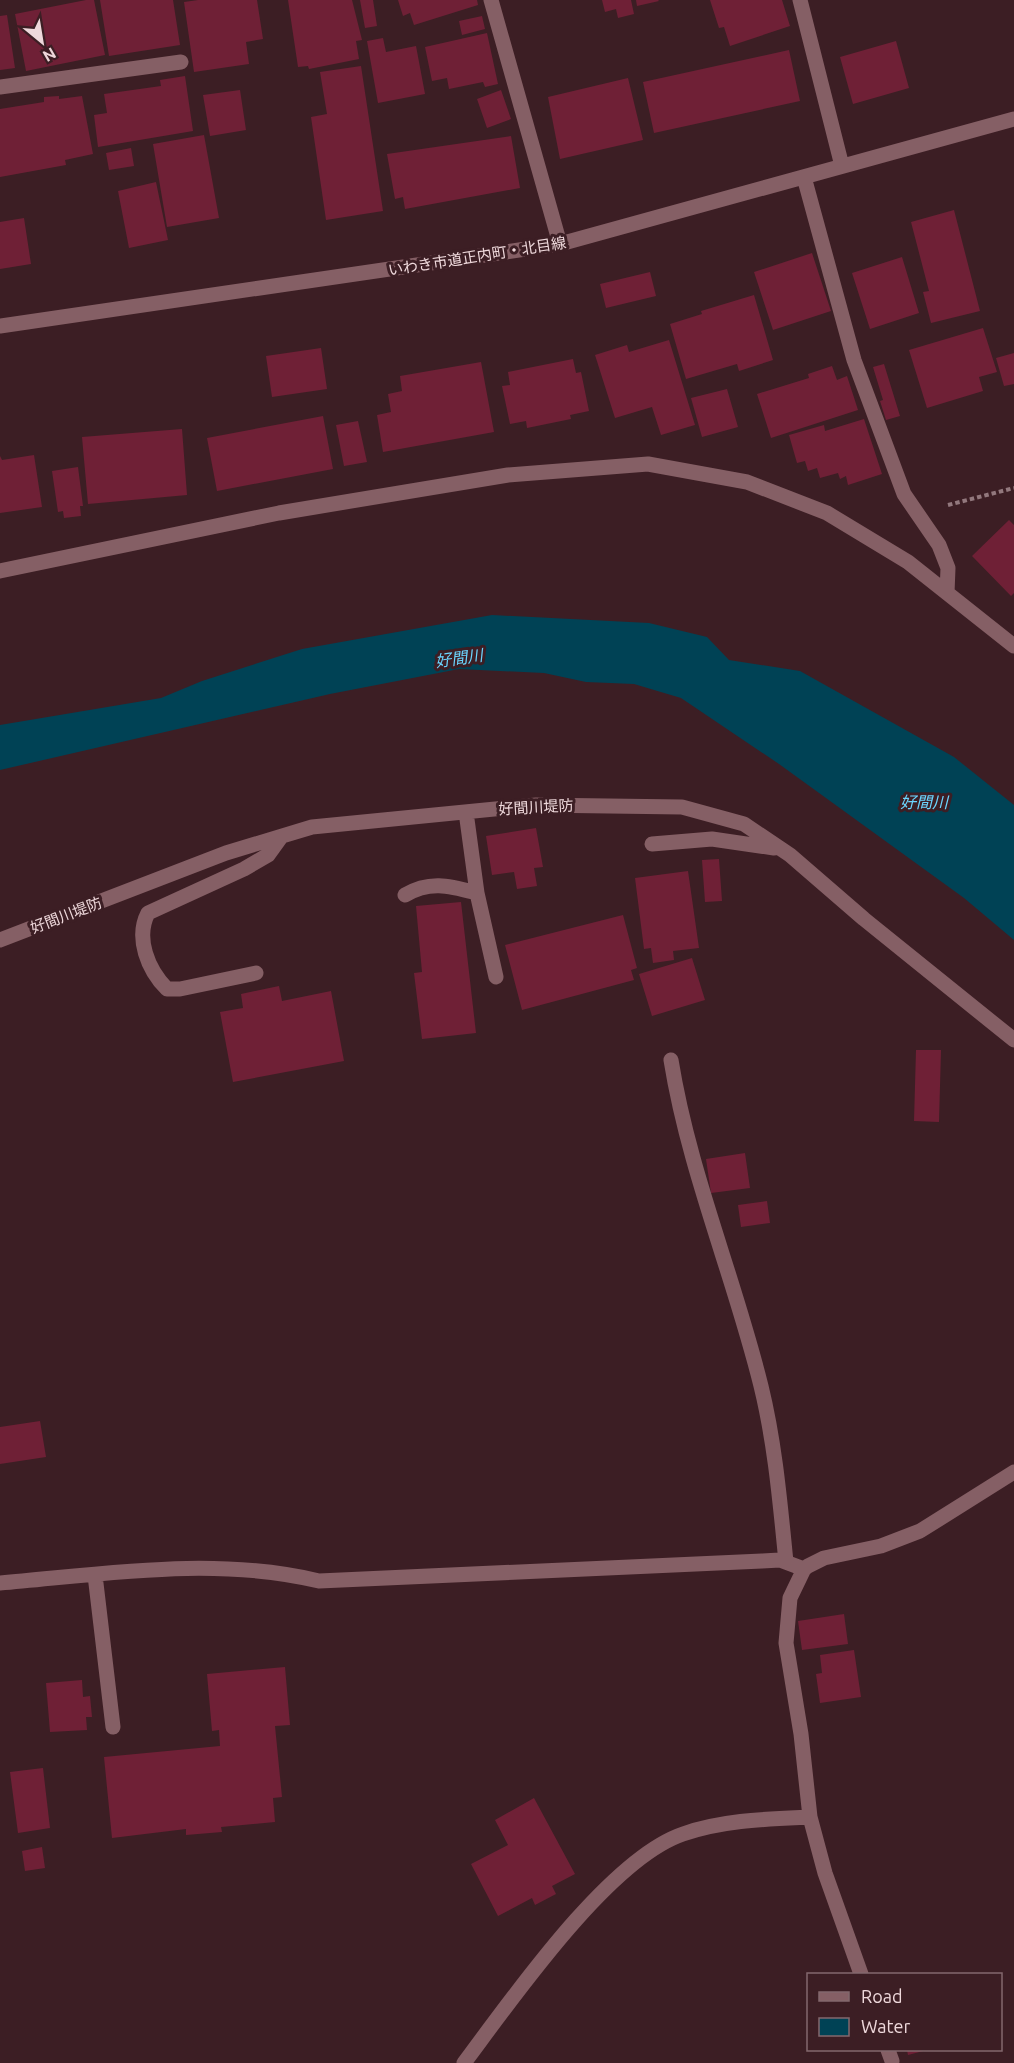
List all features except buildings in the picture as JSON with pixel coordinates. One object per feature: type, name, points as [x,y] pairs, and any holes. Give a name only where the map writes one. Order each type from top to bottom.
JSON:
[{"type":"street","points":[[491,0],[560,244]]},
{"type":"street","points":[[800,0],[842,166]]},
{"type":"street","points":[[0,87],[181,62]]},
{"type":"street","name":"いわき市道正内町・北目線","points":[[0,326],[560,244],[1014,118]]},
{"type":"street","points":[[804,177],[855,360],[903,494],[939,545],[948,568],[947,593]]},
{"type":"street","points":[[0,571],[279,513],[508,474],[648,464],[747,482],[827,513],[908,562],[1014,646]]},
{"type":"street","name":"好間川堤防","points":[[0,940],[226,853],[312,827],[536,805],[682,807],[744,824],[783,850],[1014,1040]]},
{"type":"street","points":[[466,812],[477,892],[496,977]]},
{"type":"street","points":[[256,973],[180,989],[167,989],[156,978],[141,937],[143,923],[148,913],[244,869],[268,855],[281,837]]},
{"type":"street","points":[[652,844],[712,839],[746,842],[783,850]]},
{"type":"street","points":[[405,895],[421,886],[453,887],[477,892]]},
{"type":"street","points":[[671,1060],[686,1132],[763,1394],[777,1475],[786,1562]]},
{"type":"street","points":[[861,1973],[825,1873],[810,1817],[786,1643],[790,1598],[804,1569],[824,1558],[881,1546],[920,1531],[1014,1472]]},
{"type":"street","points":[[0,1583],[177,1569],[276,1571],[319,1581],[786,1562],[804,1569]]},
{"type":"street","points":[[95,1575],[113,1727]]},
{"type":"street","points":[[464,2063],[571,1926],[610,1886],[655,1847],[683,1834],[709,1827],[762,1819],[810,1817]]},
{"type":"path","points":[[918,513],[1014,488]]},
{"type":"water","name":"好間川","points":[[492,615],[649,623],[707,637],[729,660],[800,671],[954,757],[1014,805],[1014,940],[964,898],[779,764],[681,698],[634,684],[586,682],[544,673],[459,669],[330,694],[0,770],[0,725],[161,698],[202,681],[302,649]]}]
